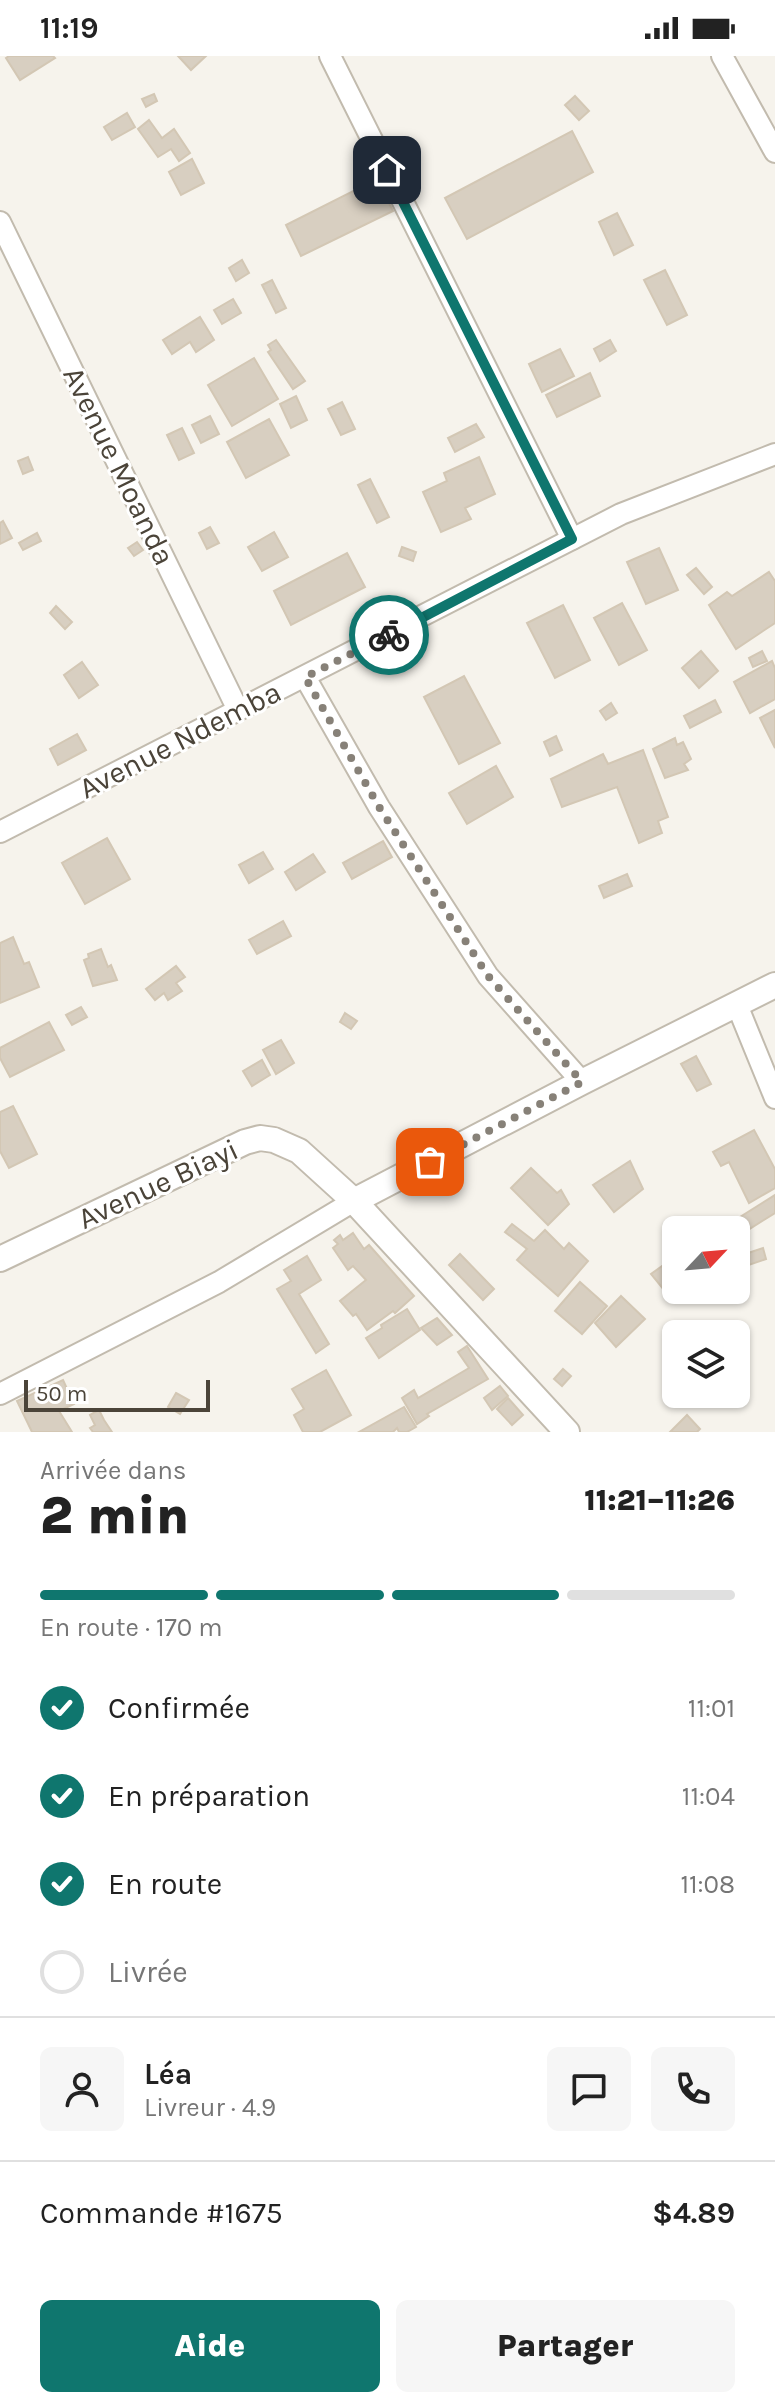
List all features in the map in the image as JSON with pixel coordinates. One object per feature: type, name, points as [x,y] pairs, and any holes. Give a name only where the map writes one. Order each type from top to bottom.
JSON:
[{"type":"street","points":[[330,56],[572,539]]},
{"type":"street","points":[[722,56],[775,152]]},
{"type":"street","name":"Avenue Moanda","points":[[0,222],[238,710]]},
{"type":"street","name":"Avenue Ndemba","points":[[0,832],[621,514],[775,454]]},
{"type":"street","points":[[305,677],[379,807],[488,976],[582,1082]]},
{"type":"street","points":[[0,1394],[219,1282],[354,1201],[775,985]]},
{"type":"street","points":[[737,1005],[775,1098]]},
{"type":"street","name":"Avenue Biayi","points":[[0,1259],[245,1142],[260,1138],[286,1143],[354,1201],[567,1432]]},
{"type":"building","points":[[178,56],[206,56],[191,70]]},
{"type":"building","points":[[6,58],[55,58],[20,80]]},
{"type":"building","points":[[154,94],[157,101],[146,107],[142,99]]},
{"type":"building","points":[[575,96],[589,111],[579,120],[565,105]]},
{"type":"building","points":[[127,113],[135,127],[112,140],[104,127]]},
{"type":"building","points":[[149,120],[162,138],[174,129],[190,153],[179,161],[171,149],[158,157],[138,129]]},
{"type":"building","points":[[572,131],[593,172],[467,239],[445,198]]},
{"type":"building","points":[[192,159],[204,183],[181,195],[169,172]]},
{"type":"building","points":[[377,179],[393,211],[301,256],[286,225]]},
{"type":"building","points":[[617,213],[633,245],[614,255],[599,222]]},
{"type":"building","points":[[242,260],[249,273],[236,281],[229,268]]},
{"type":"building","points":[[665,270],[687,315],[667,325],[644,280]]},
{"type":"building","points":[[272,280],[286,308],[276,313],[262,285]]},
{"type":"building","points":[[233,299],[241,313],[222,324],[214,310]]},
{"type":"building","points":[[200,317],[214,340],[196,352],[190,342],[172,354],[163,340]]},
{"type":"building","points":[[276,340],[305,381],[293,389],[268,352],[271,350],[268,345]]},
{"type":"building","points":[[610,340],[616,351],[600,361],[594,349]]},
{"type":"building","points":[[560,349],[574,376],[542,392],[529,364]]},
{"type":"building","points":[[254,358],[278,399],[232,426],[208,385]]},
{"type":"building","points":[[590,373],[600,396],[557,417],[546,395]]},
{"type":"building","points":[[296,396],[307,420],[291,428],[280,404]]},
{"type":"building","points":[[342,402],[355,429],[341,435],[328,409]]},
{"type":"building","points":[[210,416],[219,434],[201,443],[192,425]]},
{"type":"building","points":[[269,419],[289,455],[246,478],[227,442]]},
{"type":"building","points":[[476,424],[484,437],[455,452],[448,438]]},
{"type":"building","points":[[182,428],[194,453],[179,460],[167,435]]},
{"type":"building","points":[[28,457],[33,470],[23,474],[18,461]]},
{"type":"building","points":[[479,457],[495,494],[465,508],[471,519],[441,532],[423,492],[447,481],[444,473]]},
{"type":"building","points":[[370,479],[389,517],[377,523],[358,485]]},
{"type":"building","points":[[3,521],[12,538],[0,544],[0,523]]},
{"type":"building","points":[[210,527],[219,543],[207,549],[199,533]]},
{"type":"building","points":[[274,532],[288,557],[262,571],[248,547]]},
{"type":"building","points":[[37,533],[41,541],[23,550],[19,543]]},
{"type":"building","points":[[137,542],[143,550],[134,556],[128,548]]},
{"type":"building","points":[[402,547],[416,552],[413,561],[399,556]]},
{"type":"building","points":[[659,548],[678,590],[646,604],[627,562]]},
{"type":"building","points":[[347,553],[365,587],[291,625],[274,591]]},
{"type":"building","points":[[696,568],[712,587],[704,594],[687,575]]},
{"type":"building","points":[[769,572],[775,581],[775,623],[736,649],[709,605],[727,592],[732,596]]},
{"type":"building","points":[[622,603],[647,650],[619,665],[594,618]]},
{"type":"building","points":[[563,605],[590,660],[555,678],[527,623]]},
{"type":"building","points":[[56,606],[72,622],[65,629],[50,613]]},
{"type":"building","points":[[701,651],[718,671],[699,688],[682,668]]},
{"type":"building","points":[[762,651],[767,661],[753,667],[749,658]]},
{"type":"building","points":[[772,661],[775,668],[775,699],[750,713],[734,682]]},
{"type":"building","points":[[82,662],[98,685],[79,698],[64,675]]},
{"type":"building","points":[[464,676],[500,743],[459,764],[424,697]]},
{"type":"building","points":[[715,700],[721,712],[690,728],[684,716]]},
{"type":"building","points":[[611,703],[617,713],[606,720],[600,711]]},
{"type":"building","points":[[775,710],[775,748],[760,718]]},
{"type":"building","points":[[77,734],[86,750],[58,765],[50,749]]},
{"type":"building","points":[[556,736],[562,750],[550,756],[544,742]]},
{"type":"building","points":[[675,738],[677,745],[683,742],[691,759],[684,764],[688,770],[665,778],[653,749]]},
{"type":"building","points":[[643,750],[668,817],[658,821],[662,833],[639,843],[617,787],[562,807],[551,779],[603,754],[608,764]]},
{"type":"building","points":[[496,766],[513,797],[467,824],[449,793]]},
{"type":"building","points":[[107,838],[130,879],[85,904],[62,863]]},
{"type":"building","points":[[383,841],[392,857],[352,879],[343,863]]},
{"type":"building","points":[[263,852],[273,869],[249,883],[239,865]]},
{"type":"building","points":[[313,854],[325,872],[296,890],[285,872]]},
{"type":"building","points":[[627,874],[632,886],[604,898],[599,886]]},
{"type":"building","points":[[283,921],[291,936],[257,954],[249,940]]},
{"type":"building","points":[[13,937],[24,964],[29,962],[39,987],[0,1003],[0,943]]},
{"type":"building","points":[[101,949],[117,980],[93,986],[84,960],[89,958],[88,954]]},
{"type":"building","points":[[176,966],[185,977],[176,983],[182,991],[168,1000],[164,993],[155,1000],[146,989]]},
{"type":"building","points":[[81,1007],[87,1017],[72,1025],[66,1015]]},
{"type":"building","points":[[345,1013],[357,1021],[351,1029],[340,1022]]},
{"type":"building","points":[[49,1022],[64,1050],[10,1077],[0,1058],[0,1048]]},
{"type":"building","points":[[281,1040],[294,1063],[276,1074],[263,1050]]},
{"type":"building","points":[[696,1056],[711,1084],[697,1091],[681,1064]]},
{"type":"building","points":[[262,1060],[270,1075],[252,1086],[243,1071]]},
{"type":"building","points":[[13,1106],[37,1154],[9,1168],[0,1151],[0,1112]]},
{"type":"building","points":[[754,1130],[775,1169],[775,1188],[749,1203],[729,1162],[721,1166],[713,1152]]},
{"type":"building","points":[[630,1161],[643,1189],[614,1212],[593,1185]]},
{"type":"building","points":[[531,1168],[557,1193],[561,1190],[569,1204],[548,1225],[511,1188]]},
{"type":"building","points":[[775,1195],[775,1213],[750,1229],[750,1216],[742,1216]]},
{"type":"building","points":[[512,1224],[534,1241],[545,1230],[564,1249],[569,1243],[588,1261],[558,1296],[517,1260],[527,1249],[505,1232]]},
{"type":"building","points":[[353,1233],[364,1249],[369,1245],[414,1296],[395,1313],[393,1311],[367,1330],[356,1314],[353,1316],[340,1301],[366,1280],[353,1266],[348,1270],[333,1248],[338,1244],[334,1240],[340,1235],[343,1240]]},
{"type":"building","points":[[763,1248],[766,1259],[750,1265],[750,1252]]},
{"type":"building","points":[[460,1254],[494,1289],[483,1300],[449,1265]]},
{"type":"building","points":[[307,1256],[321,1280],[299,1294],[329,1344],[316,1353],[277,1289],[291,1281],[284,1270]]},
{"type":"building","points":[[662,1266],[662,1288],[651,1274]]},
{"type":"building","points":[[580,1282],[607,1306],[582,1334],[555,1311]]},
{"type":"building","points":[[621,1296],[645,1319],[616,1347],[595,1323]]},
{"type":"building","points":[[407,1309],[420,1330],[379,1358],[366,1338]]},
{"type":"building","points":[[437,1318],[452,1335],[437,1345],[421,1328]]},
{"type":"building","points":[[467,1346],[488,1379],[427,1414],[429,1416],[417,1424],[402,1398],[414,1390],[418,1398],[469,1368],[458,1352]]},
{"type":"building","points":[[563,1369],[571,1376],[562,1386],[554,1379]]},
{"type":"building","points":[[326,1370],[351,1415],[320,1432],[303,1432],[294,1415],[304,1409],[292,1389]]},
{"type":"building","points":[[63,1380],[74,1404],[59,1411],[72,1432],[32,1432],[17,1401]]},
{"type":"building","points":[[500,1386],[508,1396],[492,1410],[484,1398]]},
{"type":"building","points":[[176,1393],[189,1400],[180,1414],[168,1407]]},
{"type":"building","points":[[508,1398],[523,1415],[512,1425],[497,1409]]},
{"type":"building","points":[[404,1407],[416,1427],[407,1432],[399,1432],[397,1428],[393,1432],[359,1432]]},
{"type":"building","points":[[99,1410],[112,1432],[93,1432],[90,1428],[95,1425],[90,1415]]},
{"type":"building","points":[[687,1415],[700,1429],[697,1432],[670,1432]]},
{"type":"way so far","points":[[389,635],[305,677],[379,807],[488,976],[582,1082],[430,1162]]},
{"type":"route","points":[[387,170],[572,539],[389,635]]}]
